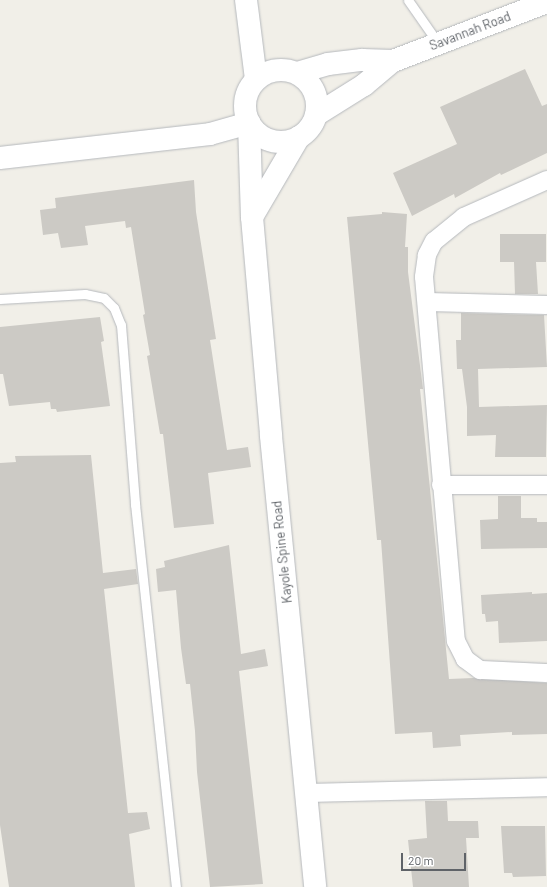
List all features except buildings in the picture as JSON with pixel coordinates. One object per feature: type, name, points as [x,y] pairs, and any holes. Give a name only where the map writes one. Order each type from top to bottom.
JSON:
[{"type":"main road","points":[[246,0],[256,79]]},
{"type":"main road","name":"Savannah Road","points":[[316,115],[364,85],[393,61],[547,2]]},
{"type":"main road","name":"Savannah Road","points":[[297,73],[328,64],[362,60],[393,61]]},
{"type":"main road","points":[[252,217],[299,137],[310,128],[316,115],[317,100],[312,86],[297,73],[276,70],[256,79],[249,88],[245,100],[249,123],[256,132],[277,142],[299,137]]},
{"type":"main road","points":[[0,158],[210,134],[249,123]]},
{"type":"main road","name":"Kayole Spine Road","points":[[249,123],[252,217],[315,887]]},
{"type":"street","points":[[547,180],[464,217],[434,241],[427,255],[424,277],[441,485],[456,641],[465,660],[480,670],[547,673]]},
{"type":"street","points":[[427,302],[547,305]]},
{"type":"street","points":[[441,485],[547,485]]},
{"type":"street","points":[[306,793],[547,787]]},
{"type":"lane","points":[[408,0],[438,43]]},
{"type":"lane","points":[[0,299],[85,294],[104,298],[114,308],[121,325],[134,504],[176,887]]}]
